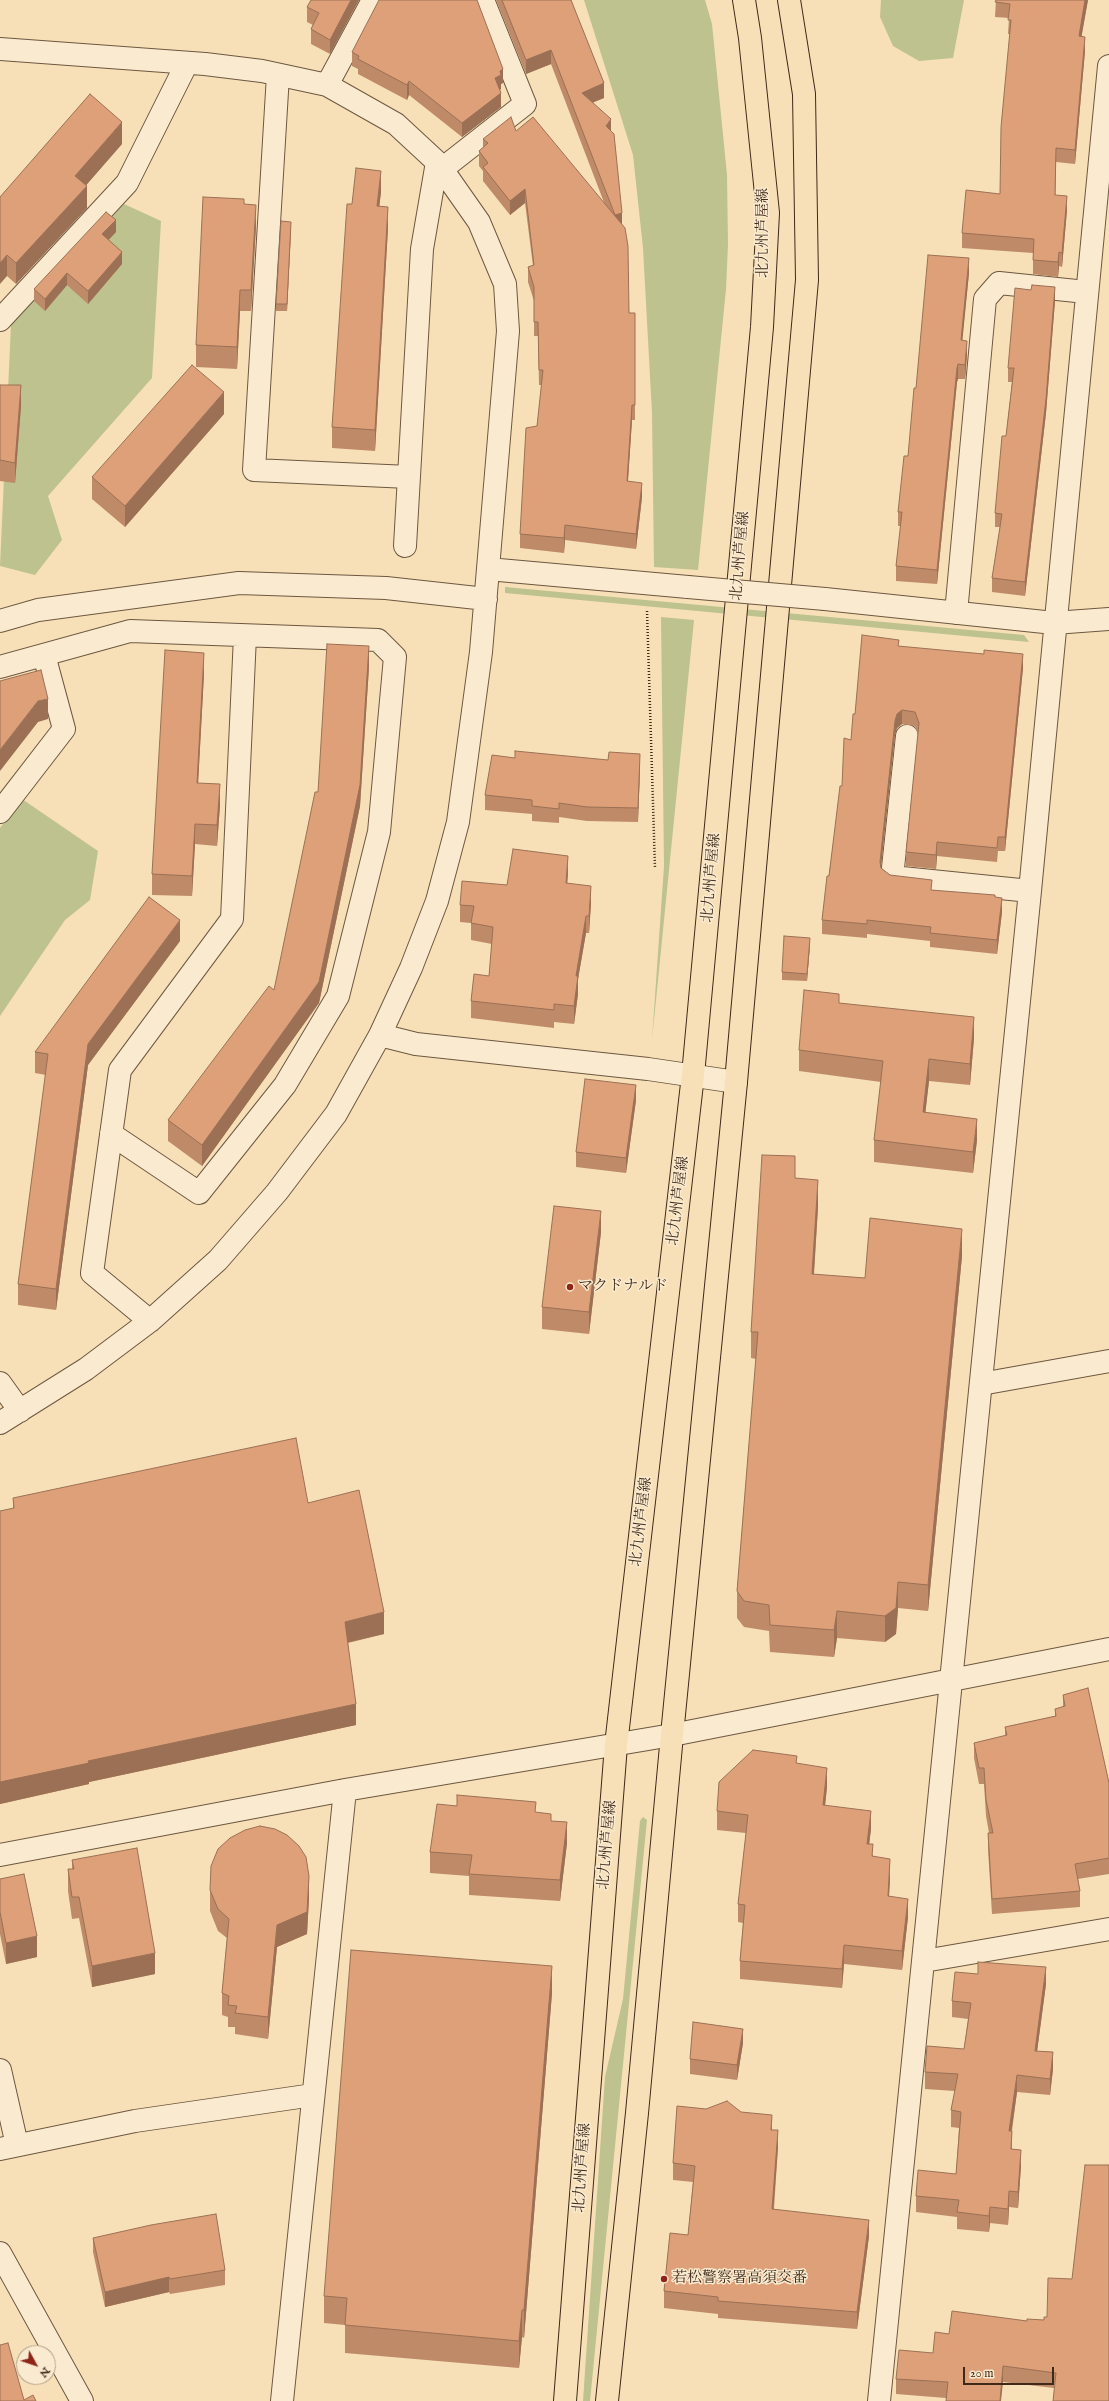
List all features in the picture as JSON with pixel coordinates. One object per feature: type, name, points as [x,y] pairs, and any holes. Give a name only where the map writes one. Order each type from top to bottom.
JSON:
[{"type":"main road","name":"北九州芦屋線","points":[[565,2401],[616,1745],[694,1075],[762,327],[768,213],[750,38],[744,0]]},
{"type":"main road","points":[[607,2401],[638,2105],[672,1735],[736,1082],[807,280],[804,94],[789,0]]},
{"type":"street","points":[[326,86],[373,0]]},
{"type":"street","points":[[405,546],[422,249],[440,166],[525,104],[483,0]]},
{"type":"street","points":[[0,48],[188,63],[262,71],[326,86],[396,124],[440,166],[478,222],[505,284],[508,331],[481,652],[458,822],[437,901],[411,968],[380,1035],[336,1114],[277,1192],[218,1260],[150,1321],[86,1369],[0,1423]]},
{"type":"street","points":[[0,320],[127,183],[188,63]]},
{"type":"street","points":[[879,2401],[1030,891],[1086,292],[1105,139],[1109,66]]},
{"type":"street","points":[[278,75],[254,470],[409,477]]},
{"type":"street","points":[[956,613],[985,299],[999,283],[1086,292]]},
{"type":"street","points":[[488,569],[825,599],[1054,623],[1109,619]]},
{"type":"street","points":[[0,621],[38,610],[239,583],[386,588],[486,599]]},
{"type":"street","points":[[0,667],[130,631],[378,640],[395,657],[379,832],[338,996],[285,1085],[199,1193],[111,1134]]},
{"type":"street","points":[[150,1321],[92,1273],[111,1134],[120,1070],[232,919],[245,636]]},
{"type":"street","points":[[0,812],[64,729],[44,655]]},
{"type":"street","points":[[907,736],[892,877],[1030,891]]},
{"type":"street","points":[[380,1035],[416,1044],[694,1075],[736,1082]]},
{"type":"street","points":[[981,1384],[1109,1360]]},
{"type":"street","points":[[0,1383],[20,1411]]},
{"type":"street","points":[[0,1855],[344,1790],[672,1735],[1109,1649]]},
{"type":"street","points":[[282,2401],[344,1790]]},
{"type":"street","points":[[924,1961],[1109,1929]]},
{"type":"street","points":[[0,2070],[9,2147],[135,2121],[313,2095]]},
{"type":"street","points":[[0,2253],[82,2401]]},
{"type":"path","points":[[647,611],[655,868]]},
{"type":"green space","points":[[584,0],[705,0],[712,24],[727,175],[728,244],[726,289],[698,570],[654,567],[652,413],[643,248],[633,155]]},
{"type":"green space","points":[[881,0],[964,0],[953,58],[919,61],[893,46],[880,17]]},
{"type":"green space","points":[[124,204],[161,221],[152,378],[48,496],[62,540],[35,575],[0,566],[11,325]]},
{"type":"green space","points":[[505,587],[1024,635],[1029,642],[505,593]]},
{"type":"green space","points":[[661,617],[694,620],[652,1040],[664,866]]},
{"type":"green space","points":[[22,799],[98,851],[90,900],[65,920],[0,1016],[0,828]]},
{"type":"green space","points":[[643,1817],[647,1820],[590,2401],[583,2401],[605,2077],[623,1999],[640,1821]]},
{"type":"building","points":[[311,0],[351,0],[330,40],[311,29],[319,13],[307,7]]},
{"type":"building","points":[[379,0],[477,0],[503,69],[500,71],[501,75],[495,78],[501,93],[462,123],[409,81],[407,85],[358,59],[359,56],[352,52]]},
{"type":"building","points":[[502,0],[571,0],[604,83],[582,93],[611,119],[606,126],[614,134],[622,213],[615,215],[551,50],[526,60]]},
{"type":"building","points":[[996,0],[1085,0],[1079,36],[1085,37],[1075,150],[1056,148],[1055,195],[1067,196],[1062,253],[1059,252],[1058,262],[1033,260],[1034,239],[962,233],[966,190],[1000,194],[1001,127],[1011,20],[1008,20],[1010,4],[995,2]]},
{"type":"building","points":[[90,94],[122,122],[75,176],[87,186],[16,263],[7,255],[0,263],[0,197]]},
{"type":"building","points":[[511,117],[516,131],[533,117],[625,228],[628,246],[629,313],[635,313],[635,405],[632,405],[627,481],[642,483],[636,534],[565,525],[564,538],[520,534],[526,428],[537,426],[543,370],[539,370],[538,322],[534,322],[534,287],[528,267],[534,265],[525,189],[510,201],[483,167],[488,163],[479,151],[488,143],[483,139]]},
{"type":"building","points":[[356,168],[381,171],[377,206],[388,207],[375,430],[332,427],[347,204],[352,204]]},
{"type":"building","points":[[203,197],[244,199],[244,204],[256,205],[251,290],[240,290],[237,347],[196,345]]},
{"type":"building","points":[[106,212],[116,220],[102,234],[122,252],[88,291],[67,273],[45,299],[34,289]]},
{"type":"building","points":[[281,221],[291,222],[287,304],[276,304]]},
{"type":"building","points":[[928,255],[969,258],[961,340],[967,341],[965,365],[958,364],[957,368],[937,570],[896,566],[902,512],[898,512],[904,456],[908,456],[914,388],[916,388]]},
{"type":"building","points":[[1032,285],[1055,287],[1046,399],[1025,582],[992,578],[1002,514],[995,513],[1002,436],[1006,436],[1014,368],[1008,368],[1015,288],[1031,290]]},
{"type":"building","points":[[192,365],[224,392],[125,506],[92,477]]},
{"type":"building","points":[[0,385],[21,385],[15,463],[0,460]]},
{"type":"building","points":[[862,635],[899,640],[898,646],[984,654],[984,650],[1023,654],[1005,837],[998,837],[997,848],[937,842],[936,855],[906,852],[919,723],[915,712],[902,710],[897,714],[895,721],[880,862],[881,868],[890,875],[932,880],[931,890],[995,895],[995,897],[1002,898],[997,940],[930,933],[931,927],[867,920],[867,924],[822,920],[840,786],[842,786],[844,738],[851,740],[853,714],[855,714]]},
{"type":"building","points":[[327,644],[369,646],[360,785],[319,982],[202,1145],[168,1120],[269,986],[274,990],[315,792],[318,792]]},
{"type":"building","points":[[165,650],[204,653],[197,783],[220,784],[217,825],[195,824],[192,876],[152,874]]},
{"type":"building","points":[[41,670],[48,699],[38,701],[0,750],[0,681]]},
{"type":"building","points":[[515,751],[608,760],[609,752],[640,754],[638,808],[587,807],[559,803],[559,809],[532,806],[532,800],[485,795],[492,755],[515,758]]},
{"type":"building","points":[[513,849],[568,856],[566,883],[591,886],[589,916],[586,916],[576,976],[578,976],[574,1006],[554,1004],[554,1010],[471,1001],[474,974],[489,976],[493,927],[471,923],[474,906],[460,905],[462,881],[507,885]]},
{"type":"building","points":[[149,897],[180,920],[88,1044],[56,1289],[18,1284],[48,1054],[35,1052]]},
{"type":"building","points":[[784,936],[810,938],[807,974],[782,972]]},
{"type":"building","points":[[804,990],[839,994],[839,1003],[974,1017],[970,1064],[929,1059],[923,1112],[977,1119],[973,1152],[874,1140],[883,1061],[799,1050]]},
{"type":"building","points":[[585,1079],[636,1085],[626,1158],[576,1152]]},
{"type":"building","points":[[762,1155],[795,1156],[795,1178],[818,1180],[812,1274],[865,1278],[870,1218],[962,1229],[928,1585],[898,1582],[896,1608],[885,1616],[837,1611],[834,1630],[770,1625],[769,1605],[744,1601],[737,1591],[758,1332],[751,1332]]},
{"type":"building","points":[[554,1206],[601,1211],[589,1312],[542,1307]]},
{"type":"building","points":[[296,1438],[308,1503],[359,1490],[384,1612],[345,1622],[356,1704],[88,1761],[89,1763],[0,1782],[0,1511],[14,1508],[13,1498]]},
{"type":"building","points":[[1088,1688],[1109,1783],[1109,1858],[1075,1864],[1080,1891],[992,1899],[988,1833],[993,1833],[986,1800],[984,1768],[979,1768],[974,1743],[1007,1735],[1005,1727],[1056,1716],[1055,1709],[1065,1706],[1063,1695]]},
{"type":"building","points":[[753,1750],[797,1756],[796,1763],[827,1768],[823,1805],[871,1811],[867,1844],[873,1844],[872,1856],[890,1859],[888,1896],[908,1899],[902,1951],[844,1945],[842,1969],[740,1961],[745,1905],[738,1904],[748,1815],[717,1811],[719,1782]]},
{"type":"building","points":[[457,1795],[536,1802],[535,1812],[551,1814],[551,1821],[567,1822],[560,1880],[469,1874],[472,1855],[430,1852],[437,1804],[457,1806]]},
{"type":"building","points":[[260,1826],[275,1829],[287,1835],[299,1846],[306,1857],[309,1876],[307,1912],[277,1925],[268,2017],[235,2013],[237,2006],[228,2005],[229,1996],[222,1993],[229,1919],[218,1909],[210,1890],[211,1866],[218,1849],[230,1838],[245,1830]]},
{"type":"building","points":[[137,1848],[155,1953],[92,1966],[79,1897],[72,1897],[68,1869],[74,1869],[72,1860]]},
{"type":"building","points":[[24,1874],[37,1936],[6,1943],[0,1912],[0,1879]]},
{"type":"building","points":[[351,1950],[552,1966],[524,2310],[522,2310],[519,2341],[345,2325],[347,2298],[324,2296]]},
{"type":"building","points":[[978,1962],[1046,1967],[1035,2051],[1053,2052],[1050,2079],[1017,2075],[1009,2131],[1012,2131],[1011,2149],[1021,2150],[1018,2192],[1009,2191],[1008,2209],[990,2207],[989,2216],[957,2212],[959,2200],[916,2196],[918,2170],[956,2174],[961,2112],[951,2110],[958,2074],[925,2072],[927,2046],[964,2049],[971,2003],[952,2001],[955,1972],[978,1974]]},
{"type":"building","points":[[693,2022],[743,2029],[737,2065],[690,2059]]},
{"type":"building","points":[[727,2101],[741,2112],[772,2115],[771,2130],[778,2130],[772,2209],[869,2220],[857,2312],[718,2301],[718,2297],[664,2291],[670,2233],[688,2235],[695,2166],[673,2163],[677,2106],[706,2109]]},
{"type":"building","points":[[1085,2165],[1109,2165],[1109,2401],[1053,2401],[1056,2373],[1003,2366],[1000,2401],[946,2401],[948,2382],[896,2379],[899,2350],[933,2353],[935,2332],[949,2334],[952,2311],[1027,2321],[1027,2319],[1044,2320],[1044,2317],[1047,2317],[1048,2278],[1072,2279]]},
{"type":"building","points":[[216,2214],[225,2270],[170,2279],[169,2277],[105,2292],[93,2238],[151,2225]]},
{"type":"building","points":[[8,2343],[16,2372],[16,2385],[20,2385],[24,2400],[33,2395],[36,2401],[0,2401],[0,2345]]},
{"type":"place","name":"マクドナルド","points":[[570,1287]]},
{"type":"place","name":"若松警察署高須交番","points":[[664,2279]]}]
